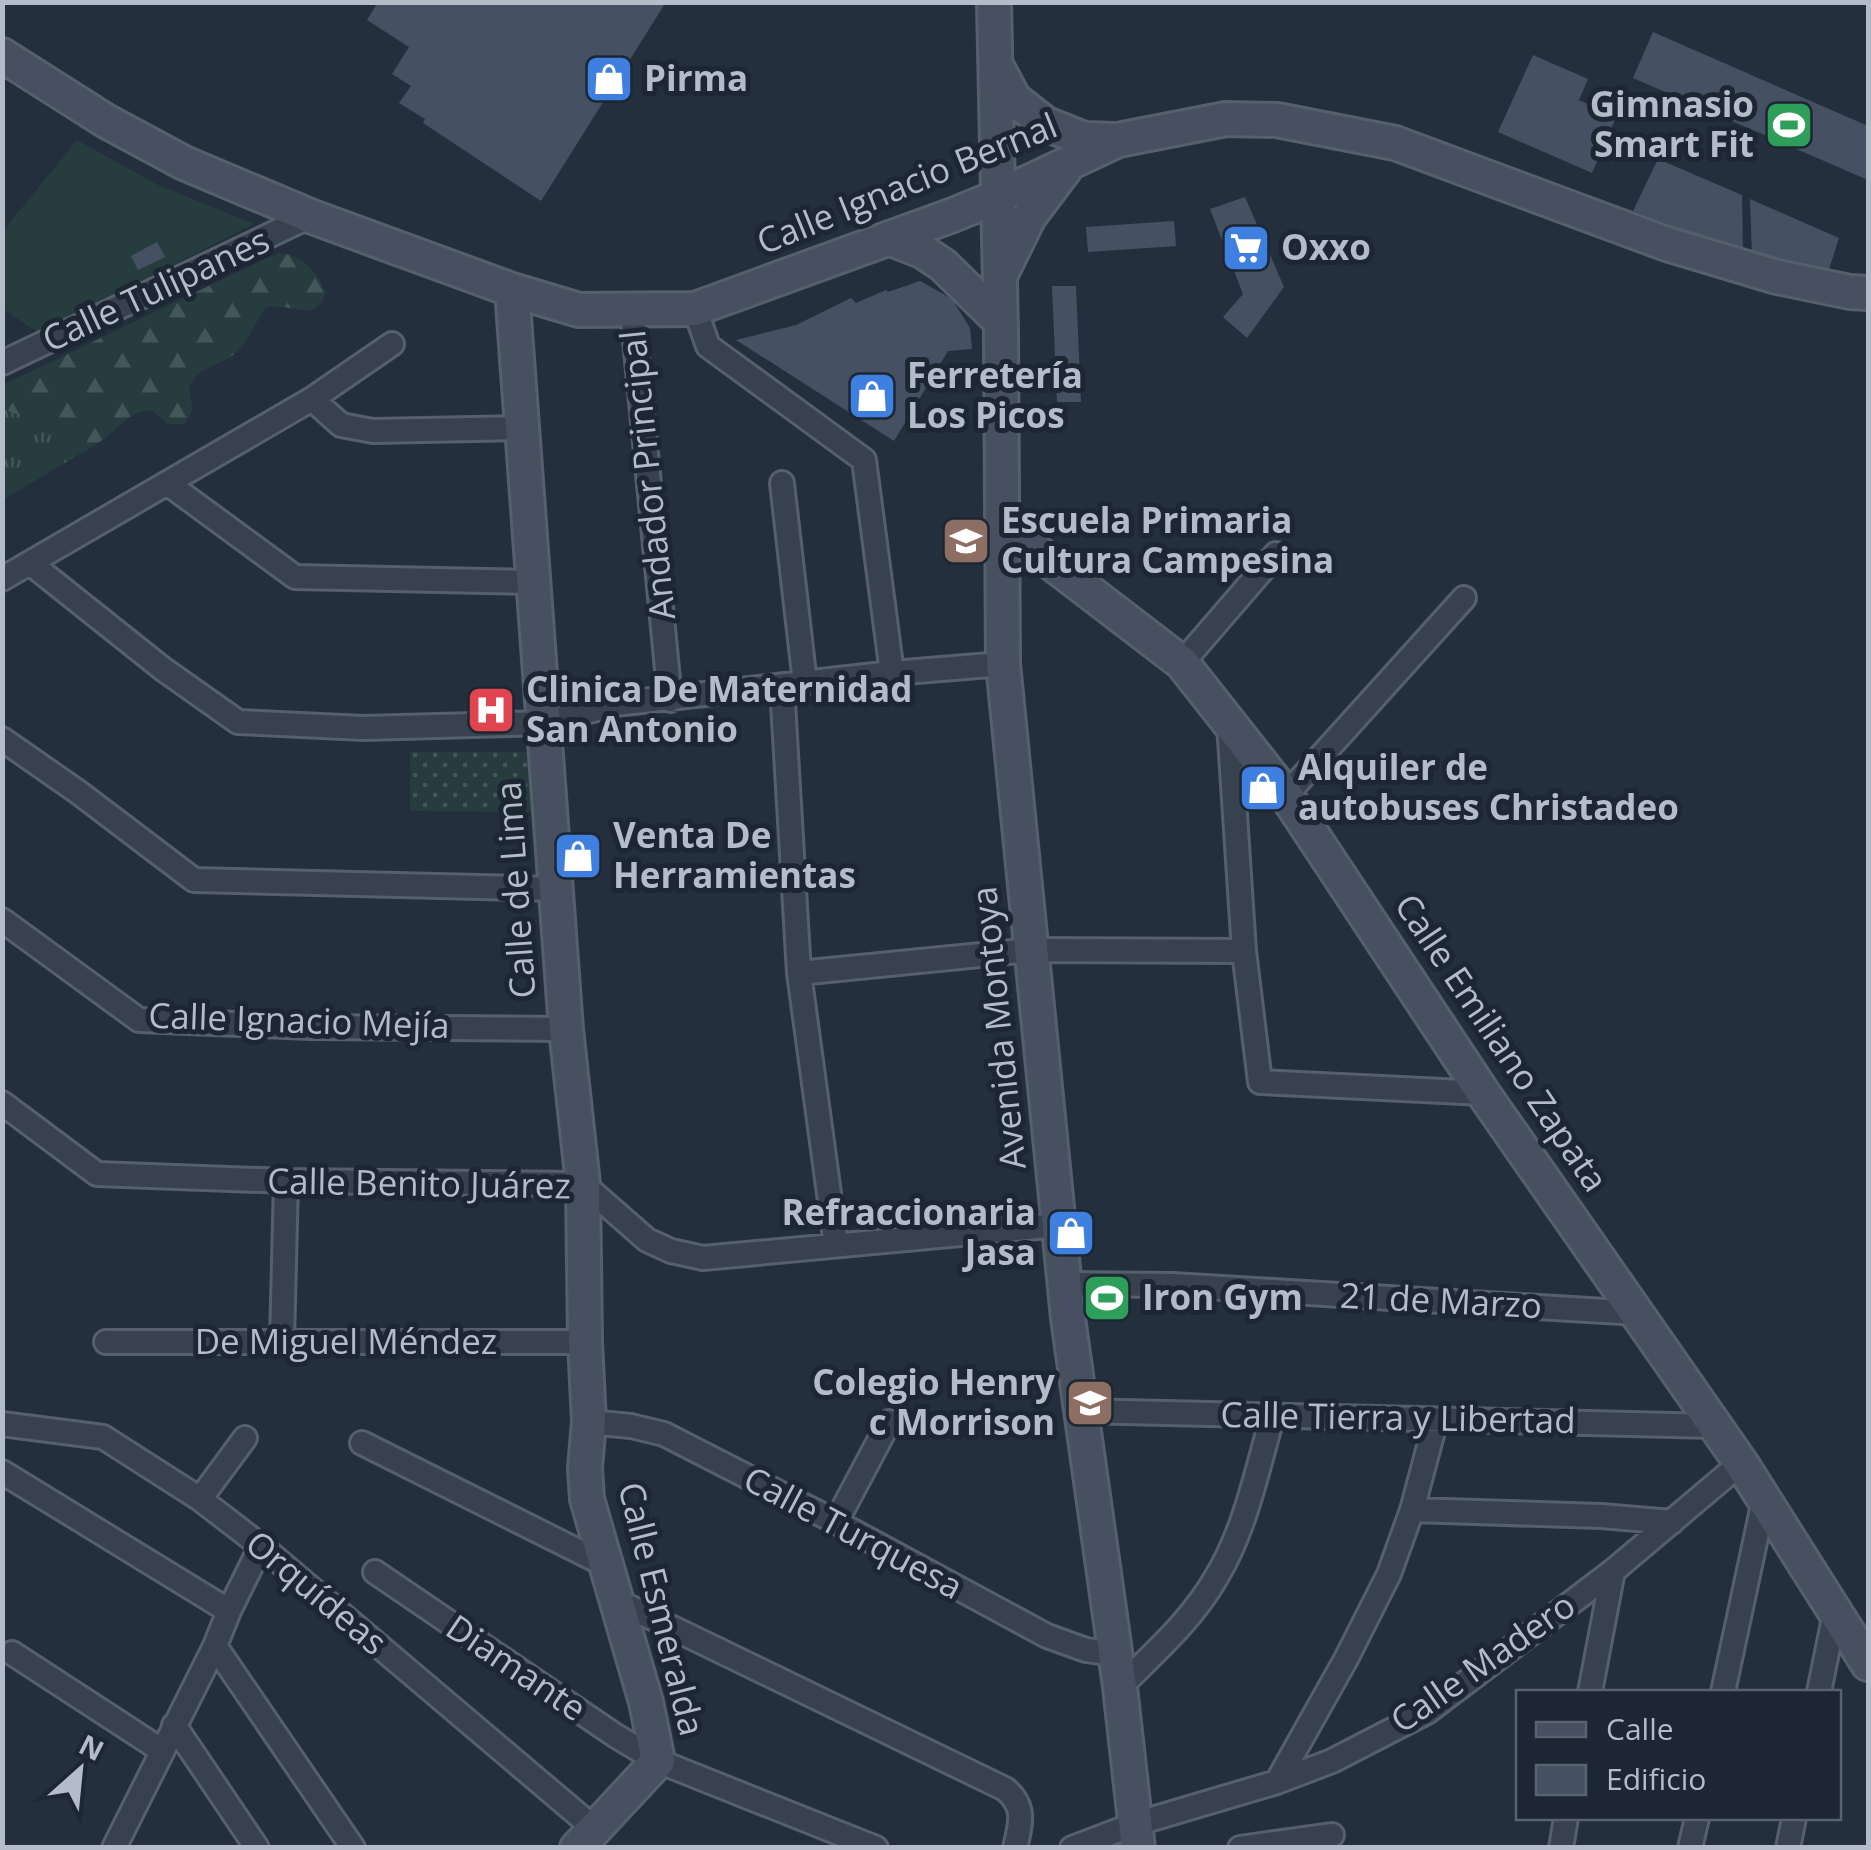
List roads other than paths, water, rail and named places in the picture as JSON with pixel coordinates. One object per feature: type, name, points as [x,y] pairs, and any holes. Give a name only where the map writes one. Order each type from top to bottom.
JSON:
[{"type":"main road","name":"Avenida Montoya","points":[[994,2],[1003,664],[1064,1284],[1120,1687],[1136,1836]]},
{"type":"main road","name":"Calle Ignacio Bernal","points":[[2,56],[106,121],[184,163],[310,216],[512,290],[580,310],[695,309],[998,197],[1118,140],[1226,119],[1277,120],[1395,143],[1666,244],[1776,277],[1868,293]]},
{"type":"main road","points":[[996,66],[1014,99],[1046,124],[1084,139],[1118,140]]},
{"type":"main road","points":[[1000,276],[1030,217],[1069,164]]},
{"type":"main road","points":[[889,238],[943,264],[1000,320]]},
{"type":"main road","name":"Calle de Lima","points":[[512,290],[566,1029],[583,1184]]},
{"type":"main road","name":"Calle Emiliano Zapata","points":[[1002,525],[1182,663],[1286,795],[1483,1093],[1742,1463],[1868,1664]]},
{"type":"main road","name":"Calle Esmeralda","points":[[583,1184],[587,1499],[646,1702],[658,1761]]},
{"type":"main road","points":[[584,1842],[658,1761]]},
{"type":"street","name":"Calle Tulipanes","points":[[2,363],[310,216]]},
{"type":"street","name":"Andador Principal","points":[[632,309],[670,700]]},
{"type":"street","points":[[695,309],[708,346],[864,460],[892,673]]},
{"type":"street","points":[[2,579],[312,398],[392,344]]},
{"type":"street","points":[[312,398],[341,425],[372,431],[521,428]]},
{"type":"street","points":[[167,483],[295,577],[535,582]]},
{"type":"street","points":[[782,483],[793,685],[799,974],[836,1245]]},
{"type":"street","points":[[1182,663],[1276,554]]},
{"type":"street","points":[[30,563],[163,669],[238,722],[364,728],[544,723],[615,704],[1003,664]]},
{"type":"street","points":[[1286,795],[1464,598]]},
{"type":"street","points":[[1229,724],[1244,951],[1260,1082],[1483,1093]]},
{"type":"street","points":[[2,739],[194,880],[556,888]]},
{"type":"street","name":"Calle Ignacio Mejía","points":[[2,920],[140,1020],[312,1027],[566,1029]]},
{"type":"street","points":[[799,974],[1032,950],[1244,951]]},
{"type":"street","name":"Calle Benito Juárez","points":[[2,1103],[97,1174],[286,1181],[583,1184],[647,1240],[703,1258],[1058,1225]]},
{"type":"street","points":[[282,1342],[286,1181]]},
{"type":"street","name":"21 de Marzo","points":[[1064,1284],[1173,1285],[1638,1313]]},
{"type":"street","name":"De Miguel Méndez","points":[[106,1342],[585,1342]]},
{"type":"street","name":"Calle Tierra y Libertad","points":[[1081,1411],[1716,1426]]},
{"type":"street","points":[[1120,1687],[1175,1634],[1217,1577],[1237,1538],[1273,1415]]},
{"type":"street","points":[[1277,1782],[1390,1574],[1436,1420]]},
{"type":"street","name":"Calle Turquesa","points":[[589,1422],[664,1434],[1047,1636],[1086,1650],[1115,1654]]},
{"type":"street","points":[[836,1522],[889,1422]]},
{"type":"street","name":"Orquídeas","points":[[2,1424],[103,1437],[200,1499],[261,1546],[584,1842]]},
{"type":"street","points":[[200,1499],[245,1438]]},
{"type":"street","points":[[362,1443],[606,1565]]},
{"type":"street","name":"Calle Madero","points":[[1136,1836],[1332,1761],[1426,1712],[1613,1571],[1742,1463]]},
{"type":"street","points":[[2,1472],[228,1611]]},
{"type":"street","points":[[1723,1690],[1764,1500]]},
{"type":"street","points":[[1412,1510],[1672,1522]]},
{"type":"street","points":[[114,1848],[261,1546]]},
{"type":"street","points":[[1590,1690],[1613,1571]]},
{"type":"street","name":"Diamante","points":[[375,1572],[658,1761]]},
{"type":"street","points":[[617,1600],[1006,1789],[1018,1799],[1020,1811],[1015,1848]]},
{"type":"street","points":[[1819,1690],[1836,1613]]},
{"type":"street","points":[[215,1646],[353,1848]]},
{"type":"street","points":[[12,1653],[161,1750]]},
{"type":"street","points":[[174,1725],[256,1847]]},
{"type":"street","name":"Calle Esmeralda","points":[[658,1761],[876,1848]]},
{"type":"street","points":[[1561,1848],[1566,1820]]},
{"type":"street","points":[[1690,1848],[1697,1820]]},
{"type":"street","points":[[1788,1848],[1794,1820]]},
{"type":"street","points":[[1240,1848],[1332,1835]]},
{"type":"street","points":[[1072,1848],[1136,1836]]},
{"type":"place","name":"Pirma","points":[[609,79]]},
{"type":"place","name":"Gimnasio Smart Fit","points":[[1789,125]]},
{"type":"place","name":"Oxxo","points":[[1246,248]]},
{"type":"place","name":"Ferretería Los Picos","points":[[872,396]]},
{"type":"place","name":"Escuela Primaria Cultura Campesina","points":[[966,541]]},
{"type":"place","name":"Clinica De Maternidad San Antonio","points":[[491,710]]},
{"type":"place","name":"Alquiler de autobuses Christadeo","points":[[1263,788]]},
{"type":"place","name":"Venta De Herramientas","points":[[578,856]]},
{"type":"place","name":"Refraccionaria Jasa","points":[[1071,1233]]},
{"type":"place","name":"Iron Gym","points":[[1107,1298]]},
{"type":"place","name":"Colegio Henry c Morrison","points":[[1090,1403]]}]
